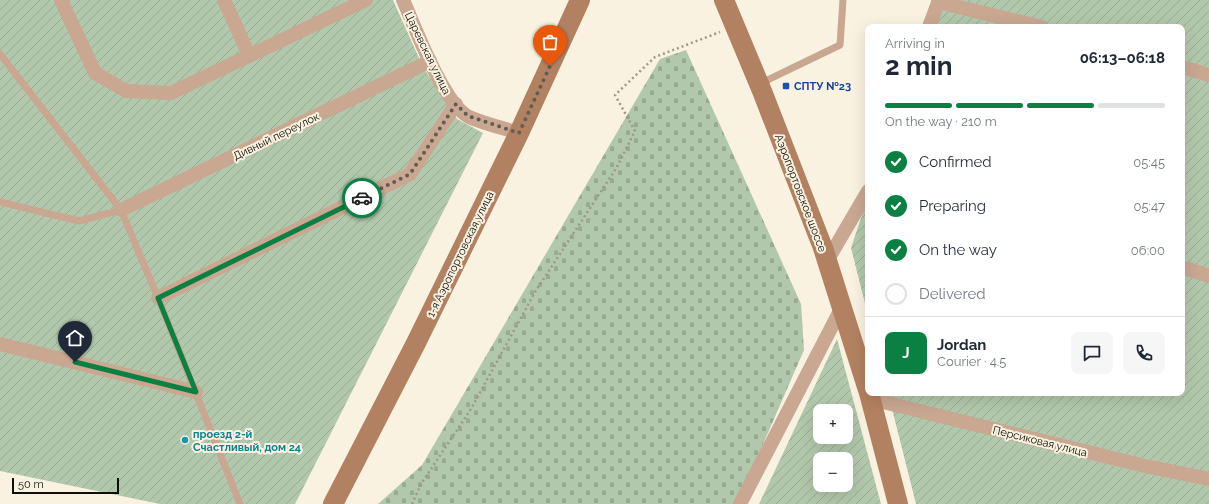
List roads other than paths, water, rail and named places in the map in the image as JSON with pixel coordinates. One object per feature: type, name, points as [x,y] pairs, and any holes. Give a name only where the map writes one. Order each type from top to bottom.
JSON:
[{"type":"street","points":[[61,0],[94,73],[126,91],[171,93],[366,0]]},
{"type":"street","points":[[224,0],[249,55]]},
{"type":"street","name":"Царевская улица","points":[[403,0],[430,61],[451,99],[468,116],[519,133]]},
{"type":"street","name":"1-я Аэропортовская улица","points":[[333,504],[416,343],[519,133],[580,0]]},
{"type":"street","name":"Аэропортовское шоссе","points":[[724,0],[759,84],[827,262],[865,381]]},
{"type":"street","points":[[930,24],[938,1],[1030,24]]},
{"type":"street","name":"Дивный переулок","points":[[121,210],[430,61]]},
{"type":"street","points":[[1185,68],[1209,75]]},
{"type":"street","name":"Царевская улица","points":[[158,298],[410,174],[456,104]]},
{"type":"street","points":[[827,262],[865,196]]},
{"type":"street","points":[[1185,268],[1209,276]]},
{"type":"street","points":[[740,504],[842,307]]},
{"type":"street","points":[[0,344],[196,392]]},
{"type":"street","name":"Аэропортовское шоссе","points":[[870,396],[898,504]]},
{"type":"street","name":"Персиковая улица","points":[[877,396],[1138,464],[1209,480]]},
{"type":"lane","points":[[759,84],[840,45],[843,0]]},
{"type":"lane","points":[[0,54],[121,210],[158,298],[240,504]]},
{"type":"lane","points":[[0,202],[79,221],[121,210]]},
{"type":"place","name":"СПТУ №23","points":[[786,86]]},
{"type":"place","name":"проезд 2-й Счастливый, дом 24","points":[[185,440]]}]
